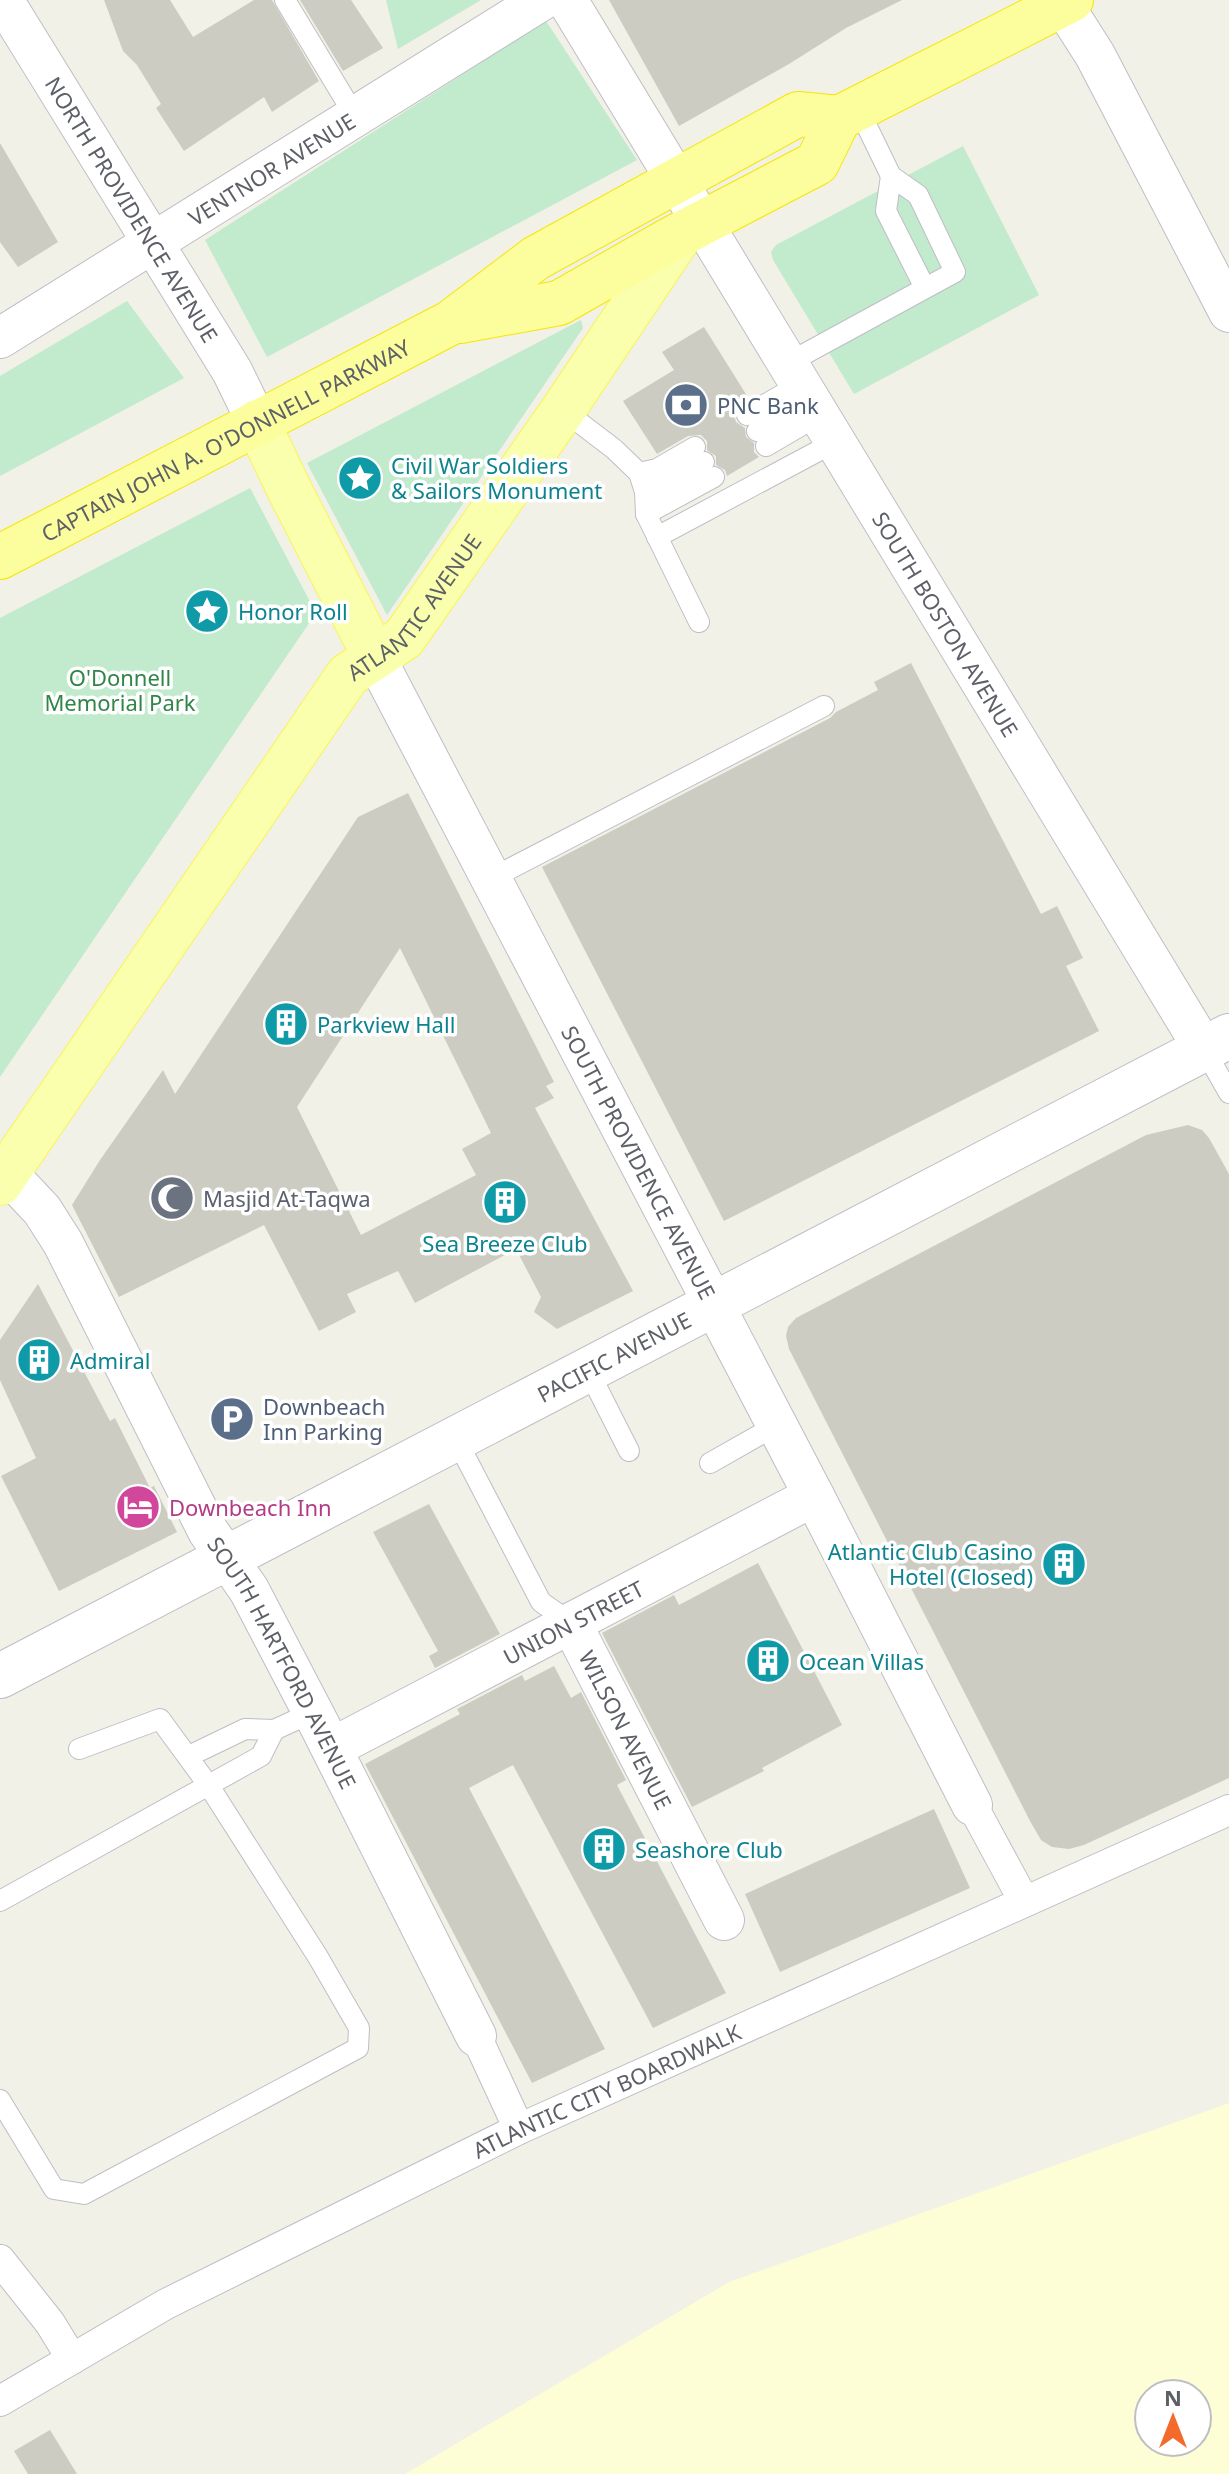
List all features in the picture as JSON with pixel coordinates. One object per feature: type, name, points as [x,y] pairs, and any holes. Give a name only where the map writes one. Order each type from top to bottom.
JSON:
[{"type":"highway","points":[[848,113],[1064,1]]},
{"type":"highway","name":"ATLANTIC AVENUE","points":[[687,208],[798,114],[848,113]]},
{"type":"highway","name":"CAPTAIN JOHN A. O'DONNELL PARKWAY","points":[[0,557],[450,323],[536,258],[687,208]]},
{"type":"main road","name":"ATLANTIC AVENUE","points":[[3,1178],[348,675],[404,638],[563,410],[687,208]]},
{"type":"main road","name":"SOUTH PROVIDENCE AVENUE","points":[[257,422],[375,657]]},
{"type":"street","name":"NORTH PROVIDENCE AVENUE","points":[[3,0],[232,371],[257,422]]},
{"type":"street","name":"VENTNOR AVENUE","points":[[0,338],[542,0]]},
{"type":"street","name":"SOUTH BOSTON AVENUE","points":[[567,0],[687,208],[1216,1043]]},
{"type":"street","points":[[1064,1],[1229,312]]},
{"type":"street","name":"SOUTH PROVIDENCE AVENUE","points":[[375,657],[1024,1901]]},
{"type":"street","name":"PACIFIC AVENUE","points":[[0,1676],[1216,1043]]},
{"type":"street","name":"SOUTH HARTFORD AVENUE","points":[[3,1178],[42,1210],[63,1243],[208,1531],[249,1590],[332,1748],[476,2036]]},
{"type":"street","name":"UNION STREET","points":[[332,1748],[814,1496]]},
{"type":"street","name":"WILSON AVENUE","points":[[571,1623],[724,1920]]},
{"type":"street","name":"ATLANTIC CITY BOARDWALK","points":[[0,2401],[166,2304],[519,2129],[1229,1810]]},
{"type":"street","points":[[476,2036],[519,2129]]},
{"type":"street","points":[[0,2260],[50,2323],[72,2359]]},
{"type":"lane","points":[[285,0],[355,116]]},
{"type":"lane","points":[[657,537],[811,401],[925,288],[955,272],[918,195],[891,176],[848,113]]},
{"type":"lane","points":[[891,176],[886,211],[925,288]]},
{"type":"lane","points":[[811,401],[757,431],[811,401]]},
{"type":"lane","points":[[563,410],[614,449],[642,482],[646,514],[699,622]]},
{"type":"lane","points":[[642,482],[666,484],[704,462],[646,514]]},
{"type":"lane","points":[[492,878],[824,706]]},
{"type":"lane","points":[[1216,1043],[1229,1093]]},
{"type":"lane","points":[[588,1370],[629,1451]]},
{"type":"lane","points":[[710,1463],[777,1425]]},
{"type":"lane","points":[[456,1439],[541,1602],[571,1623]]},
{"type":"lane","points":[[189,1756],[245,1729],[274,1730],[313,1712]]},
{"type":"lane","points":[[0,2100],[54,2189],[84,2194],[358,2048],[359,2028],[353,2016],[282,1898],[265,1878],[189,1756],[160,1719],[79,1749]]},
{"type":"lane","points":[[0,1901],[261,1756],[274,1730]]},
{"type":"green space","points":[[386,0],[481,0],[398,49]]},
{"type":"green space","points":[[546,21],[637,160],[267,357],[205,240]]},
{"type":"green space","points":[[963,146],[1039,295],[854,394],[771,252],[776,245]]},
{"type":"green space","points":[[127,301],[184,378],[0,476],[0,376]]},
{"type":"green space","points":[[581,320],[583,328],[387,615],[307,463]]},
{"type":"green space","name":"O'Donnell Memorial Park","points":[[250,488],[316,613],[0,1077],[0,618]]},
{"type":"sand","points":[[1229,2103],[1229,2474],[405,2474],[729,2282]]},
{"type":"building","points":[[104,0],[170,0],[193,37],[254,0],[272,0],[319,81],[272,112],[264,97],[184,151],[156,108],[161,104],[137,65],[123,51]]},
{"type":"building","points":[[300,0],[351,0],[383,48],[343,71]]},
{"type":"building","points":[[609,0],[902,0],[846,28],[679,126]]},
{"type":"building","points":[[0,143],[58,242],[18,267],[0,242]]},
{"type":"building","name":"PNC Bank","points":[[704,327],[749,399],[736,408],[734,416],[736,422],[745,428],[746,437],[754,443],[754,452],[759,457],[727,476],[725,470],[716,465],[716,456],[707,450],[707,441],[701,435],[688,436],[657,454],[623,401],[674,370],[662,352]]},
{"type":"building","points":[[911,663],[1041,914],[1057,906],[1083,958],[1066,966],[1099,1031],[724,1221],[542,867],[830,718],[878,690],[874,682]]},
{"type":"building","points":[[408,793],[554,1082],[546,1086],[554,1098],[535,1108],[633,1291],[557,1329],[534,1312],[541,1297],[516,1249],[415,1303],[398,1271],[347,1294],[356,1312],[319,1331],[264,1225],[119,1297],[72,1205],[163,1070],[175,1094],[358,817]],"holes":[[[400,948],[491,1133],[462,1149],[476,1175],[361,1235],[297,1107]]]},
{"type":"building","name":"Atlantic Club Casino Hotel (Closed)","points":[[1188,1125],[1202,1130],[1209,1138],[1229,1174],[1229,1778],[1084,1845],[1069,1849],[1052,1847],[1041,1840],[1030,1821],[789,1349],[786,1336],[788,1327],[796,1318],[1146,1135]]},
{"type":"building","points":[[38,1284],[110,1421],[115,1418],[150,1488],[154,1486],[177,1532],[59,1591],[1,1476],[36,1458],[0,1380],[0,1340]]},
{"type":"building","points":[[429,1504],[500,1634],[435,1668],[429,1656],[438,1651],[373,1532]]},
{"type":"building","points":[[758,1563],[842,1725],[762,1768],[764,1771],[692,1807],[602,1633],[674,1595],[679,1605]]},
{"type":"building","points":[[554,1666],[571,1698],[581,1692],[626,1780],[617,1785],[726,1993],[653,2028],[513,1765],[469,1788],[605,2049],[532,2083],[365,1764],[460,1714],[457,1709],[522,1675],[525,1681]]},
{"type":"building","points":[[934,1809],[970,1888],[780,1972],[745,1894]]},
{"type":"building","points":[[50,2430],[77,2474],[28,2474],[14,2451]]},
{"type":"place","name":"PNC Bank","points":[[686,405]]},
{"type":"place","name":"Civil War Soldiers & Sailors Monument","points":[[360,478]]},
{"type":"place","name":"Honor Roll","points":[[207,611]]},
{"type":"place","name":"Parkview Hall","points":[[286,1024]]},
{"type":"place","name":"Masjid At-Taqwa","points":[[172,1198]]},
{"type":"place","name":"Sea Breeze Club","points":[[505,1202]]},
{"type":"place","name":"Admiral","points":[[39,1360]]},
{"type":"place","name":"Downbeach Inn Parking","points":[[232,1419]]},
{"type":"place","name":"Downbeach Inn","points":[[138,1507]]},
{"type":"place","name":"Atlantic Club Casino Hotel (Closed)","points":[[1064,1564]]},
{"type":"place","name":"Ocean Villas","points":[[768,1661]]},
{"type":"place","name":"Seashore Club","points":[[604,1849]]}]
